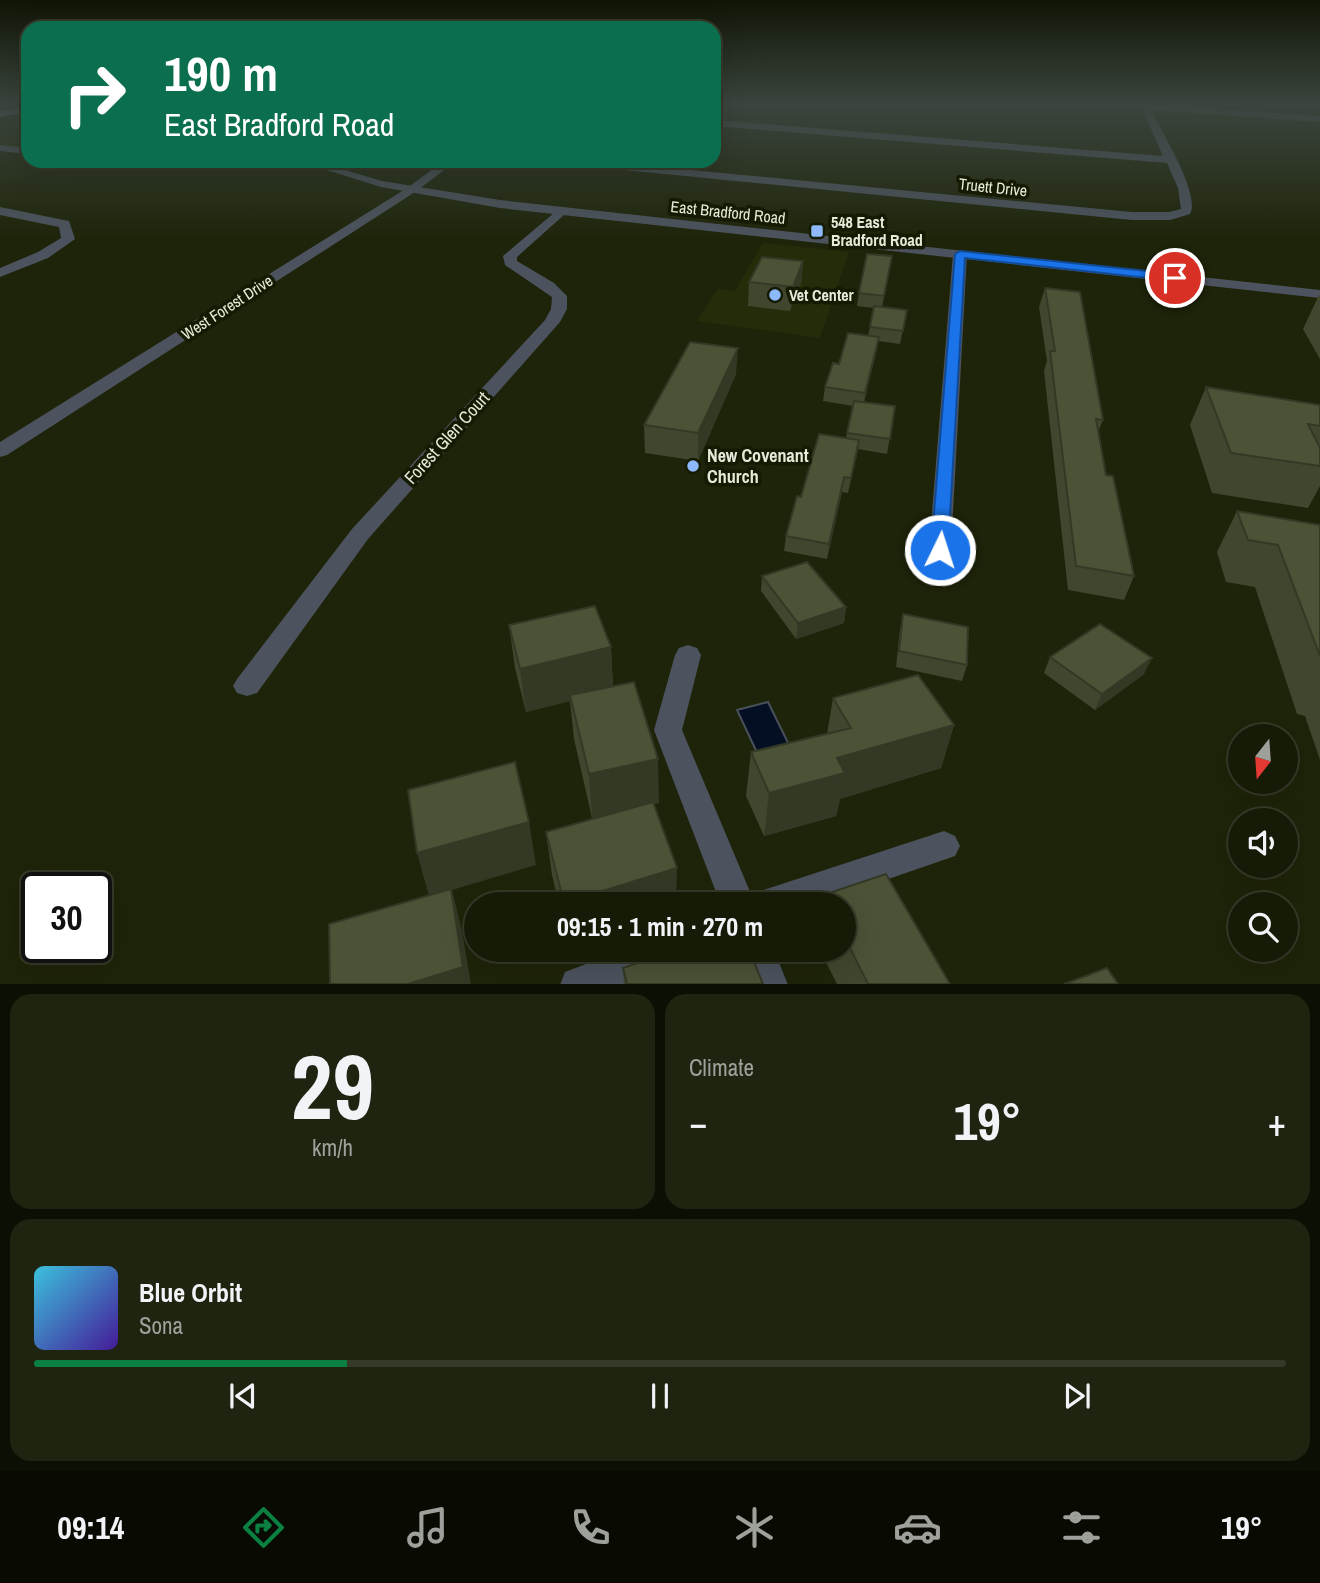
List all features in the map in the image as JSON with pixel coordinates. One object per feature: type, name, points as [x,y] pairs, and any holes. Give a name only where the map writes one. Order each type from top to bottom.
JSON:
[{"type":"street","points":[[1033,149],[1170,160],[1165,149]]},
{"type":"street","name":"Truett Drive","points":[[635,168],[1132,216],[1170,216],[1185,211],[1188,206],[1184,188],[1170,160]]},
{"type":"street","name":"East Bradford Road","points":[[324,168],[411,190],[561,211],[1320,293]]},
{"type":"street","name":"West Forest Drive","points":[[0,451],[442,168]]},
{"type":"street","points":[[0,211],[51,219],[65,224],[69,232],[68,239],[59,247],[0,273]]},
{"type":"street","name":"Forest Glen Court","points":[[247,686],[360,534],[552,322],[559,309],[560,296],[554,288],[516,267],[510,262],[510,256],[561,211]]},
{"type":"street","points":[[940,550],[960,254]]},
{"type":"street","points":[[688,655],[668,730],[733,892]]},
{"type":"street","points":[[803,892],[944,846]]},
{"type":"street","points":[[581,984],[639,962]]},
{"type":"street","points":[[761,962],[770,984]]},
{"type":"shaded area","points":[[763,243],[849,252],[820,338],[697,321],[718,289],[735,291]]},
{"type":"water","points":[[768,702],[793,753],[761,761],[737,710]]},
{"type":"building","points":[[867,254],[892,256],[884,296],[859,293]]},
{"type":"building","points":[[762,257],[803,261],[793,287],[749,282]]},
{"type":"building","points":[[1045,288],[1080,292],[1103,420],[1096,419],[1106,475],[1113,476],[1134,576],[1076,566],[1050,351],[1055,351]]},
{"type":"building","points":[[874,306],[907,310],[903,331],[870,327]]},
{"type":"building","points":[[848,333],[879,337],[865,393],[825,387],[833,363],[839,364]]},
{"type":"building","points":[[690,342],[738,348],[698,433],[644,425]]},
{"type":"building","points":[[1206,387],[1320,405],[1320,426],[1308,424],[1320,448],[1320,466],[1231,453]]},
{"type":"building","points":[[854,401],[895,406],[890,439],[847,433]]},
{"type":"building","points":[[819,434],[859,440],[851,478],[844,477],[829,544],[786,536],[797,496],[801,497]]},
{"type":"building","points":[[1237,511],[1320,525],[1320,656],[1278,545],[1248,540]]},
{"type":"building","points":[[807,562],[846,607],[798,623],[762,576]]},
{"type":"building","points":[[595,606],[611,647],[520,669],[509,625]]},
{"type":"building","points":[[903,614],[968,627],[967,665],[899,651]]},
{"type":"building","points":[[1100,624],[1152,658],[1102,694],[1050,657]]},
{"type":"building","points":[[918,675],[954,725],[837,758],[845,773],[769,793],[751,752],[851,728],[833,698]]},
{"type":"building","points":[[634,682],[658,759],[589,774],[570,695]]},
{"type":"building","points":[[515,762],[529,822],[417,853],[408,790]]},
{"type":"building","points":[[653,802],[677,868],[600,892],[561,892],[546,832]]},
{"type":"building","points":[[886,874],[950,984],[868,984],[856,960],[856,892],[832,892]]},
{"type":"building","points":[[451,889],[463,967],[408,984],[330,984],[329,924]]},
{"type":"building","points":[[641,962],[754,962],[763,984],[627,984],[623,968]]},
{"type":"building","points":[[1107,968],[1118,984],[1064,984]]},
{"type":"place","name":"548 East Bradford Road","points":[[817,231]]},
{"type":"place","name":"Vet Center","points":[[775,295]]},
{"type":"place","name":"New Covenant Church","points":[[693,466]]},
{"type":"route","points":[[940,550],[960,254],[1175,278]]}]
